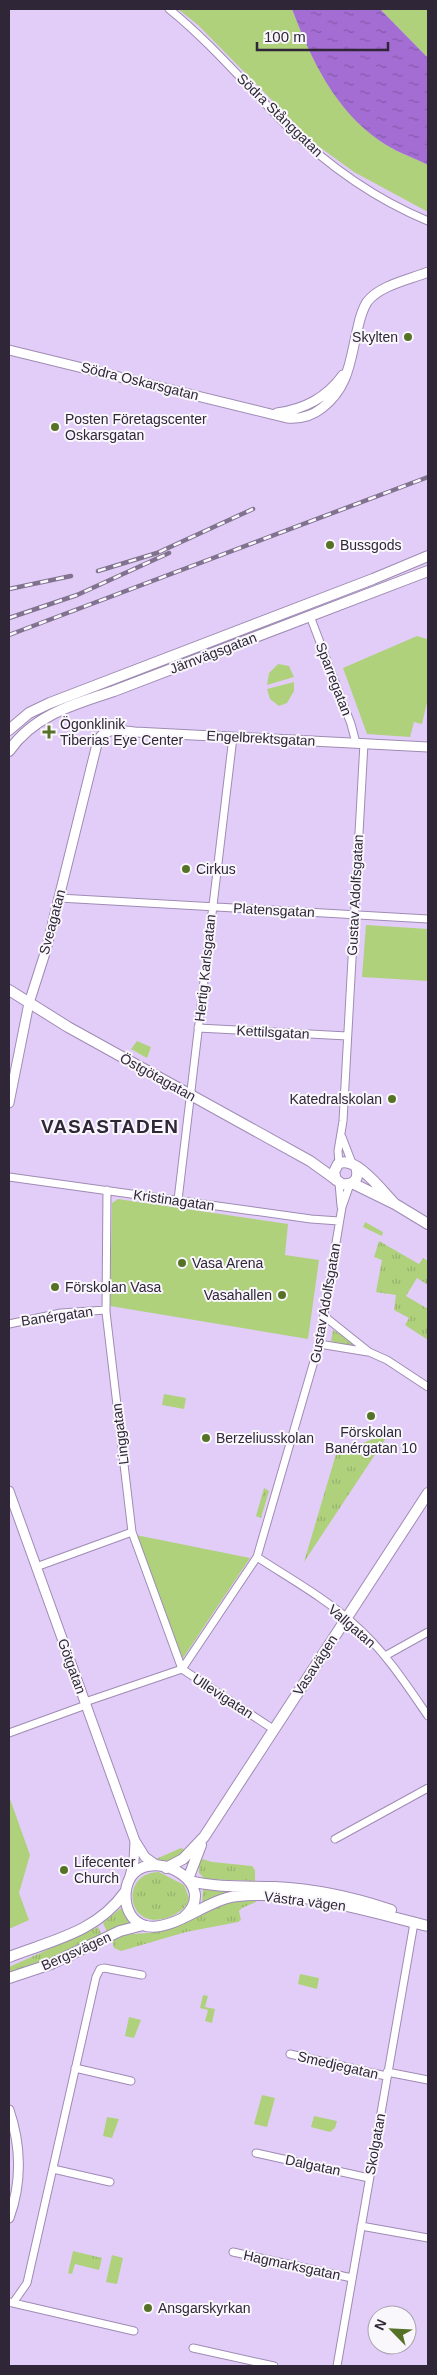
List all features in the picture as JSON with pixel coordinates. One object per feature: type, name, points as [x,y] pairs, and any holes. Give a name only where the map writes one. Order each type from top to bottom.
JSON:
[{"type":"main road","name":"Järnvägsgatan","points":[[9,730],[29,713],[428,556]]},
{"type":"main road","name":"Järnvägsgatan","points":[[9,751],[31,727],[54,712],[428,571]]},
{"type":"main road","points":[[414,576],[428,579]]},
{"type":"main road","name":"Östgötagatan","points":[[9,990],[310,1161],[344,1183],[395,1204],[428,1224]]},
{"type":"main road","name":"Östgötagatan","points":[[310,1161],[339,1164]]},
{"type":"main road","points":[[345,1161],[354,1165],[358,1176],[344,1183],[334,1172],[339,1164],[345,1161]]},
{"type":"main road","name":"Östgötagatan","points":[[354,1165],[369,1177],[395,1204]]},
{"type":"main road","name":"Vasavägen","points":[[161,1866],[183,1859],[204,1837],[428,1493]]},
{"type":"main road","name":"Vasavägen","points":[[189,1880],[204,1837]]},
{"type":"main road","points":[[161,1866],[189,1880],[194,1889],[195,1899],[189,1912],[184,1917],[162,1925],[143,1925],[134,1918],[127,1908],[127,1887],[139,1869],[161,1866]]},
{"type":"main road","name":"Västra vägen","points":[[189,1880],[213,1886],[275,1887],[341,1895],[369,1902],[428,1924]]},
{"type":"main road","name":"Bergsvägen","points":[[9,1957],[89,1925],[110,1911],[127,1887]]},
{"type":"main road","name":"Västra vägen","points":[[184,1917],[222,1899],[255,1895],[339,1904],[428,1924]]},
{"type":"main road","name":"Bergsvägen","points":[[9,1978],[71,1956],[120,1931],[143,1925]]},
{"type":"street","name":"Södra Stånggatan","points":[[169,9],[194,29],[310,147],[368,190],[428,221]]},
{"type":"street","name":"Södra Oskarsgatan","points":[[9,350],[271,414],[302,408],[320,400],[329,392],[348,368],[362,312],[370,299],[383,290],[428,272]]},
{"type":"street","name":"Sparregatan","points":[[310,616],[360,743]]},
{"type":"street","name":"Engelbrektsgatan","points":[[98,740],[103,733],[110,731],[428,747]]},
{"type":"street","name":"Hertig Karlsgatan","points":[[178,1200],[232,736]]},
{"type":"street","name":"Sveagatan","points":[[9,1104],[12,1080],[29,1003],[46,950],[98,740]]},
{"type":"street","name":"Gustav Adolfsgatan","points":[[339,1164],[338,1151],[342,1137],[354,914],[360,743]]},
{"type":"street","name":"Platensgatan","points":[[59,898],[428,919]]},
{"type":"street","name":"Kettilsgatan","points":[[198,1028],[347,1036]]},
{"type":"street","name":"Gustav Adolfsgatan","points":[[342,1137],[354,1165]]},
{"type":"street","name":"Kristinagatan","points":[[9,1177],[311,1219],[339,1221]]},
{"type":"street","name":"Gustav Adolfsgatan","points":[[182,1669],[257,1557],[320,1344],[342,1207],[344,1183]]},
{"type":"street","name":"Linggatan","points":[[107,1190],[106,1310],[132,1532],[182,1669]]},
{"type":"street","name":"Banérgatan","points":[[9,1324],[61,1313],[106,1310]]},
{"type":"street","points":[[324,1316],[369,1352]]},
{"type":"street","points":[[320,1344],[369,1352],[387,1360],[428,1387]]},
{"type":"street","name":"Götgatan","points":[[9,1492],[135,1840],[145,1857],[161,1866]]},
{"type":"street","points":[[36,1567],[132,1532]]},
{"type":"street","name":"Vallgatan","points":[[257,1557],[347,1617],[385,1656],[428,1716]]},
{"type":"street","points":[[385,1656],[428,1632]]},
{"type":"street","name":"Ullevigatan","points":[[9,1733],[182,1669],[273,1729]]},
{"type":"street","points":[[335,1839],[428,1788]]},
{"type":"street","name":"Götgatan","points":[[127,1887],[134,1861],[135,1840]]},
{"type":"street","name":"Skolgatan","points":[[337,2366],[414,1922]]},
{"type":"street","points":[[134,2332],[11,2303],[28,2283],[52,2169],[98,1972],[100,1969],[110,1968],[142,1975]]},
{"type":"street","name":"Smedjegatan","points":[[290,2054],[387,2074],[428,2080]]},
{"type":"street","points":[[75,2068],[130,2081]]},
{"type":"street","points":[[9,2110],[17,2141],[19,2166],[16,2192],[9,2218]]},
{"type":"street","name":"Dalgatan","points":[[256,2153],[369,2178]]},
{"type":"street","points":[[52,2169],[110,2182]]},
{"type":"street","points":[[361,2226],[428,2238]]},
{"type":"street","name":"Hagmarksgatan","points":[[233,2252],[352,2278]]},
{"type":"street","points":[[193,2348],[274,2366]]},
{"type":"green space","points":[[178,9],[292,9],[308,47],[326,82],[349,113],[380,141],[428,165],[428,212],[354,172],[314,143],[198,25]]},
{"type":"green space","points":[[380,9],[428,9],[428,58]]},
{"type":"green space","points":[[417,636],[427,639],[428,642],[428,698],[422,724],[414,722],[410,737],[367,734],[343,668]]},
{"type":"green space","points":[[278,664],[289,666],[294,677],[267,685],[269,673]]},
{"type":"green space","points":[[294,682],[294,691],[287,703],[279,706],[270,699],[267,689]]},
{"type":"green space","points":[[366,925],[428,929],[428,981],[362,977]]},
{"type":"green space","points":[[137,1041],[151,1047],[147,1058],[131,1049]]},
{"type":"green space","name":"Vasa Arena","points":[[118,1199],[288,1224],[285,1255],[319,1260],[308,1339],[110,1306],[112,1203]]},
{"type":"green space","points":[[365,1222],[383,1232],[382,1236],[363,1227]]},
{"type":"green space","points":[[379,1241],[419,1264],[423,1258],[428,1261],[428,1285],[417,1278],[406,1296],[428,1309],[428,1340],[405,1325],[409,1318],[394,1310],[396,1295],[376,1292],[382,1260],[374,1257]]},
{"type":"green space","points":[[333,1330],[362,1348],[358,1349],[331,1341]]},
{"type":"green space","points":[[164,1394],[186,1398],[184,1409],[162,1405]]},
{"type":"green space","points":[[390,1432],[304,1562],[336,1454]]},
{"type":"green space","points":[[264,1488],[269,1491],[261,1518],[256,1516]]},
{"type":"green space","points":[[136,1535],[250,1558],[181,1661],[159,1594]]},
{"type":"green space","points":[[9,1796],[30,1855],[19,1893],[29,1920],[9,1929]]},
{"type":"green space","points":[[181,1848],[188,1851],[169,1862],[156,1859]]},
{"type":"green space","points":[[199,1858],[212,1862],[252,1866],[255,1870],[255,1881],[205,1879],[199,1873]]},
{"type":"green space","points":[[159,1872],[184,1885],[189,1898],[187,1904],[179,1912],[158,1920],[146,1918],[137,1912],[133,1902],[133,1892],[137,1882],[146,1875]]},
{"type":"green space","points":[[203,1889],[240,1891],[202,1903]]},
{"type":"green space","points":[[235,1900],[257,1900],[239,1911],[241,1920],[238,1922],[186,1932],[121,1951],[114,1948],[112,1940],[119,1937],[168,1929],[209,1908]]},
{"type":"green space","points":[[121,1908],[129,1923],[107,1932],[103,1923]]},
{"type":"green space","points":[[98,1927],[102,1935],[49,1960],[9,1973],[9,1967]]},
{"type":"green space","points":[[300,1974],[319,1978],[317,1989],[298,1984]]},
{"type":"green space","points":[[203,1995],[208,1996],[205,2007],[215,2009],[212,2023],[205,2021],[208,2010],[200,2008]]},
{"type":"green space","points":[[129,2017],[141,2020],[134,2038],[125,2036]]},
{"type":"green space","points":[[262,2095],[275,2098],[267,2127],[254,2124]]},
{"type":"green space","points":[[314,2116],[337,2121],[335,2128],[330,2132],[311,2127]]},
{"type":"green space","points":[[107,2117],[119,2119],[112,2138],[103,2136]]},
{"type":"green space","points":[[73,2251],[102,2258],[99,2270],[75,2264],[72,2274],[68,2273]]},
{"type":"green space","points":[[112,2255],[123,2258],[117,2284],[106,2282]]},
{"type":"water","points":[[292,9],[380,9],[428,58],[428,165],[385,145],[350,114],[326,82],[316,64]]},
{"type":"railway","points":[[9,635],[428,477]]},
{"type":"railway","points":[[98,571],[157,553],[253,509]]},
{"type":"railway","points":[[9,618],[77,595],[169,553]]},
{"type":"railway","points":[[9,589],[71,576]]},
{"type":"place","name":"Skylten","points":[[408,337]]},
{"type":"place","name":"Posten Företagscenter Oskarsgatan","points":[[55,427]]},
{"type":"place","name":"Bussgods","points":[[330,545]]},
{"type":"place","name":"Ögonklinik Tiberias Eye Center","points":[[49,732]]},
{"type":"place","name":"Cirkus","points":[[186,869]]},
{"type":"place","name":"Katedralskolan","points":[[392,1099]]},
{"type":"place","name":"Vasa Arena","points":[[182,1263]]},
{"type":"place","name":"Förskolan Vasa","points":[[55,1287]]},
{"type":"place","name":"Vasahallen","points":[[282,1295]]},
{"type":"place","name":"Förskolan Banérgatan 10","points":[[371,1416]]},
{"type":"place","name":"Berzeliusskolan","points":[[206,1438]]},
{"type":"place","name":"Lifecenter Church","points":[[64,1870]]},
{"type":"place","name":"Ansgarskyrkan","points":[[148,2308]]},
{"type":"district","name":"VASASTADEN","points":[[110,1126]]}]
